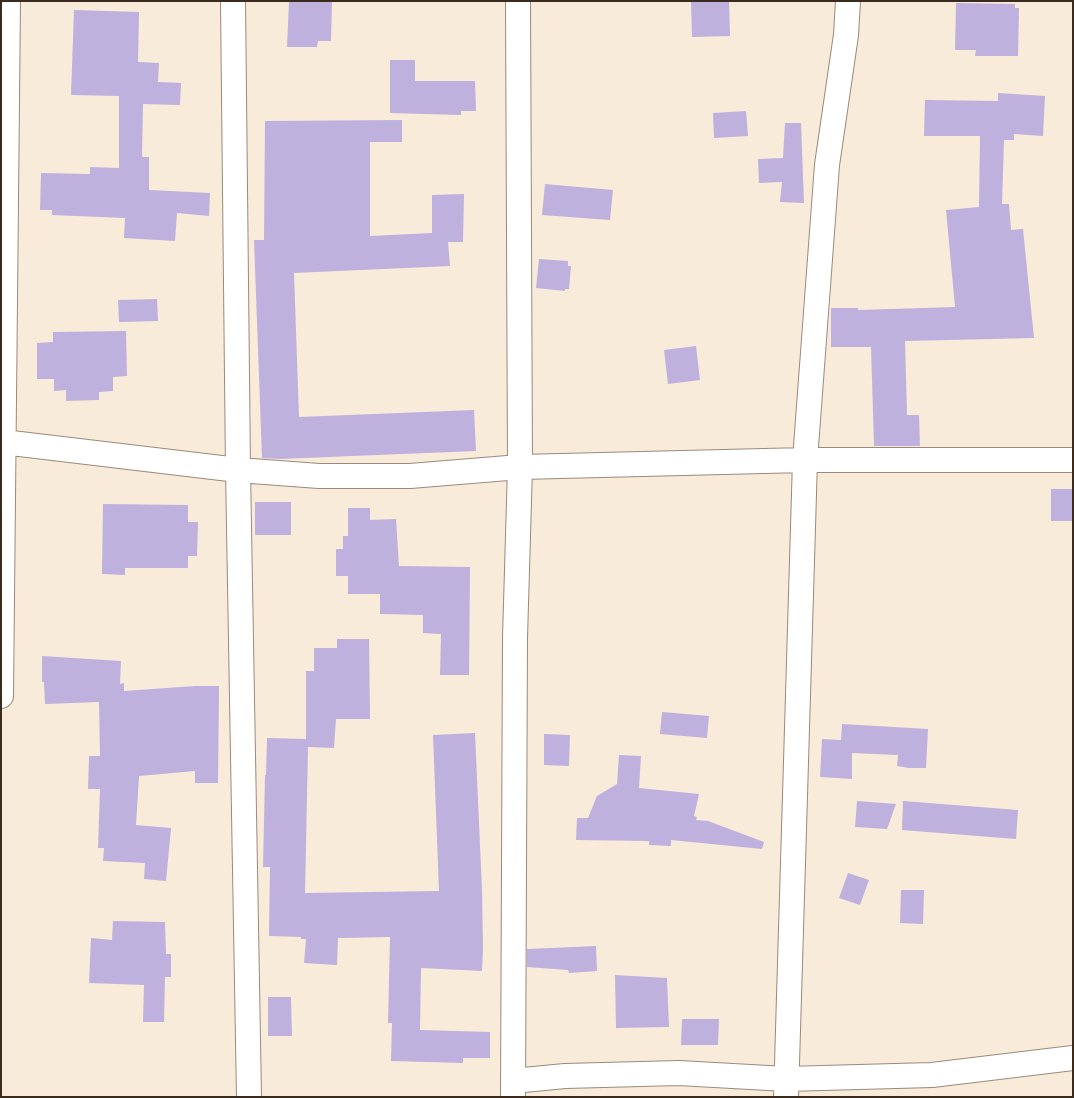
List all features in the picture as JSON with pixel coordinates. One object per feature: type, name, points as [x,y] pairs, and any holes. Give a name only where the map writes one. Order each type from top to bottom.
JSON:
[{"type":"street","points":[[1,696],[8,1]]},
{"type":"street","points":[[233,1],[238,470],[249,1097]]},
{"type":"street","points":[[518,1],[520,467],[515,638],[513,1089],[565,1076],[679,1073],[786,1088],[932,1075],[1073,1058]]},
{"type":"street","points":[[786,1088],[805,460],[826,165],[846,35],[848,1]]},
{"type":"street","points":[[3,442],[238,470],[319,476],[410,476],[520,467],[805,460],[1073,460]]},
{"type":"building","points":[[289,1],[332,1],[331,41],[318,41],[317,47],[287,47]]},
{"type":"building","points":[[691,1],[729,1],[730,36],[692,37]]},
{"type":"building","points":[[956,3],[1015,4],[1015,8],[1019,8],[1018,56],[975,56],[976,50],[955,50]]},
{"type":"building","points":[[74,10],[139,12],[138,62],[159,63],[158,82],[181,83],[180,105],[143,104],[142,157],[149,157],[149,190],[210,193],[209,216],[177,213],[175,241],[124,238],[125,218],[52,215],[52,210],[40,210],[41,173],[90,174],[90,167],[119,168],[119,96],[71,95]]},
{"type":"building","points":[[390,60],[415,60],[415,81],[475,81],[476,111],[461,111],[461,115],[390,113]]},
{"type":"building","points":[[998,93],[1045,96],[1043,136],[1014,134],[1014,140],[1004,140],[1002,204],[1009,204],[1011,230],[1023,229],[1034,338],[905,341],[907,415],[919,415],[920,446],[874,446],[871,347],[831,347],[831,308],[858,308],[858,310],[955,307],[946,210],[979,207],[980,136],[924,136],[925,100],[998,101]]},
{"type":"building","points":[[746,111],[748,136],[714,138],[713,113]]},
{"type":"building","points":[[402,120],[402,142],[370,142],[370,236],[432,233],[432,195],[464,194],[463,242],[448,242],[450,266],[294,273],[299,417],[474,410],[476,451],[279,459],[262,458],[254,240],[264,240],[265,121]]},
{"type":"building","points":[[785,123],[801,123],[804,203],[780,202],[782,182],[759,183],[758,159],[783,158]]},
{"type":"building","points":[[545,184],[613,190],[610,220],[542,215]]},
{"type":"building","points":[[539,259],[568,261],[568,266],[571,266],[569,289],[565,289],[565,291],[536,288]]},
{"type":"building","points":[[157,299],[158,321],[119,322],[118,300]]},
{"type":"building","points":[[126,331],[127,376],[113,377],[113,391],[99,392],[99,400],[66,401],[66,390],[54,391],[54,379],[37,379],[37,343],[53,342],[53,332]]},
{"type":"building","points":[[696,346],[700,380],[668,384],[664,350]]},
{"type":"building","points":[[1051,489],[1073,489],[1073,521],[1051,521]]},
{"type":"building","points":[[255,502],[291,502],[291,535],[255,535]]},
{"type":"building","points":[[103,504],[188,505],[188,522],[198,522],[197,556],[188,556],[188,568],[125,568],[125,575],[102,574]]},
{"type":"building","points":[[348,508],[370,508],[370,520],[396,519],[399,566],[470,567],[469,675],[440,675],[441,634],[423,633],[423,615],[380,614],[380,594],[348,594],[348,576],[336,576],[336,549],[343,549],[343,536],[348,536]]},
{"type":"building","points":[[337,639],[369,639],[370,719],[336,719],[334,748],[308,747],[305,893],[439,891],[433,735],[475,733],[482,890],[482,971],[421,968],[420,1030],[490,1032],[490,1058],[463,1058],[463,1063],[391,1061],[392,1023],[388,1023],[390,937],[338,938],[337,965],[304,963],[306,939],[301,939],[301,937],[269,936],[270,867],[263,867],[267,738],[306,739],[306,671],[314,671],[314,648],[337,648]]},
{"type":"building","points":[[42,656],[121,661],[120,684],[124,683],[124,691],[219,686],[218,783],[195,783],[195,771],[139,776],[136,825],[171,828],[166,881],[144,879],[145,863],[103,861],[104,848],[98,848],[100,789],[88,789],[89,756],[100,756],[99,702],[45,704],[44,682],[42,682]]},
{"type":"building","points":[[662,712],[709,716],[707,738],[660,734]]},
{"type":"building","points":[[842,724],[928,729],[926,768],[897,766],[898,755],[852,753],[852,779],[820,777],[822,739],[841,740]]},
{"type":"building","points":[[544,734],[570,735],[569,766],[544,765]]},
{"type":"building","points":[[619,755],[641,756],[639,788],[699,794],[694,816],[697,817],[696,820],[708,821],[764,842],[762,849],[671,840],[671,846],[649,845],[649,841],[576,840],[577,818],[588,818],[597,796],[617,784]]},
{"type":"building","points":[[857,801],[896,804],[887,829],[855,827]]},
{"type":"building","points":[[903,801],[1018,810],[1016,839],[902,830]]},
{"type":"building","points":[[848,873],[869,880],[860,905],[839,898]]},
{"type":"building","points":[[901,890],[924,890],[923,924],[900,923]]},
{"type":"building","points":[[113,921],[165,922],[166,954],[171,954],[171,977],[165,977],[164,1022],[143,1022],[144,985],[89,983],[91,938],[112,940]]},
{"type":"building","points":[[596,946],[597,971],[569,973],[568,970],[527,967],[527,949]]},
{"type":"building","points":[[615,975],[667,978],[669,1027],[616,1028]]},
{"type":"building","points":[[268,997],[291,997],[292,1036],[268,1036]]},
{"type":"building","points":[[682,1019],[719,1019],[718,1045],[681,1045]]}]
